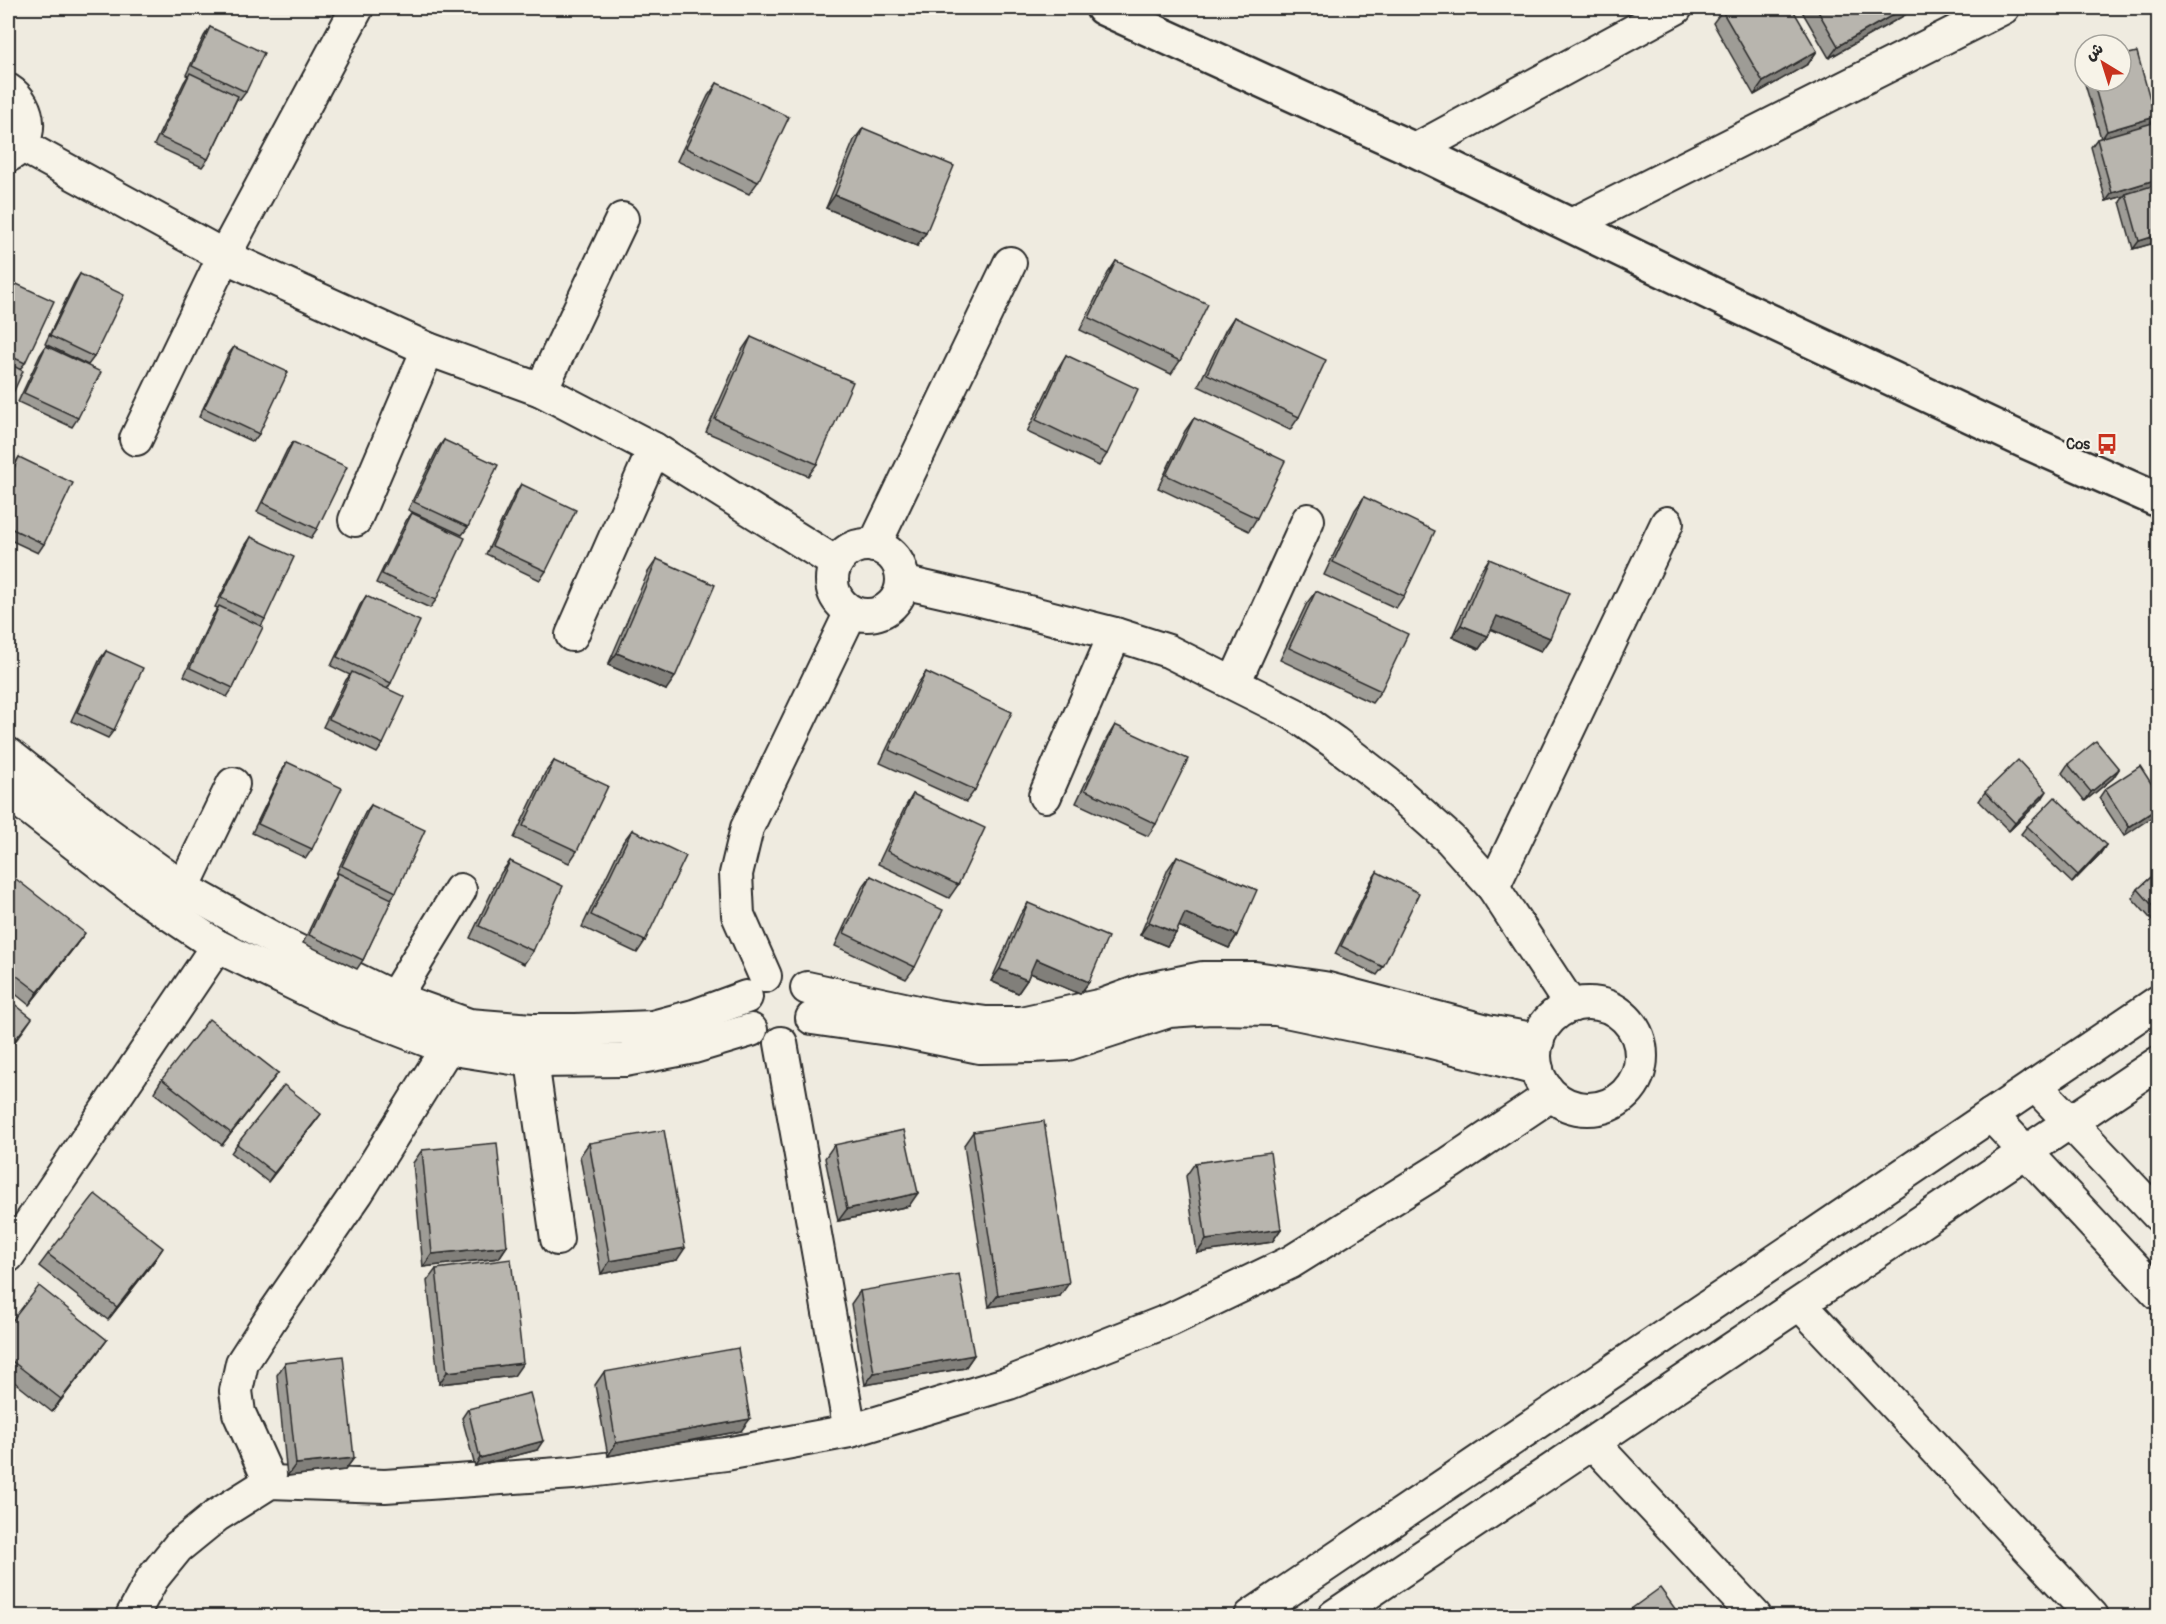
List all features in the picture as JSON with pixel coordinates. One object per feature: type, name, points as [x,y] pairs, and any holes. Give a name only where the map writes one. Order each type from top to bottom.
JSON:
[{"type":"main road","points":[[1103,8],[1415,150],[1974,417],[2158,500]]},
{"type":"street","points":[[136,439],[224,256],[357,8]]},
{"type":"street","points":[[1415,150],[1628,19],[1676,8]]},
{"type":"street","points":[[1570,225],[2003,8]]},
{"type":"street","points":[[8,90],[19,100],[28,122],[26,134],[14,151],[224,256],[428,349],[541,390],[654,449],[836,563]]},
{"type":"street","points":[[541,390],[622,219]]},
{"type":"street","points":[[874,546],[1010,263]]},
{"type":"street","points":[[355,520],[428,349]]},
{"type":"street","points":[[572,635],[654,449]]},
{"type":"street","points":[[1234,683],[1308,520]]},
{"type":"street","points":[[1493,887],[1667,523]]},
{"type":"street","points":[[874,546],[886,550],[898,564],[902,582],[899,594],[887,609],[877,614],[864,615],[851,612],[841,605],[835,596],[832,578],[836,563],[854,547],[874,546]]},
{"type":"street","points":[[902,582],[1115,634],[1168,651],[1294,714],[1387,783],[1450,839],[1493,887],[1571,1006]]},
{"type":"street","points":[[8,753],[108,833],[183,888],[285,945],[394,998],[469,1025],[532,1030],[653,1027],[694,1016],[755,987],[781,974],[792,976],[809,1003],[806,1028],[792,1040],[781,1043],[763,1040],[745,1021],[743,1009],[755,987],[738,915],[736,874],[747,828],[851,612]]},
{"type":"street","points":[[1045,796],[1115,634]]},
{"type":"street","points":[[183,888],[233,784]]},
{"type":"street","points":[[11,805],[217,946],[346,1010],[447,1048],[532,1061],[625,1060],[694,1047],[751,1029]]},
{"type":"street","points":[[394,998],[460,890]]},
{"type":"street","points":[[8,1256],[217,946]]},
{"type":"street","points":[[132,1617],[152,1579],[178,1548],[216,1516],[270,1482],[385,1486],[573,1473],[726,1454],[850,1431],[1009,1383],[1170,1320],[1291,1262],[1450,1163],[1542,1068],[1542,1028],[1555,1014],[1571,1006],[1588,1003],[1606,1006],[1622,1015],[1634,1029],[1640,1046],[1641,1062],[1636,1078],[1627,1092],[1613,1103],[1598,1108],[1581,1109],[1564,1104],[1542,1068],[1487,1031],[1324,988],[1256,978],[1203,978],[1144,990],[1103,1005],[1021,1023],[986,1023],[809,1003]]},
{"type":"street","points":[[1251,1617],[2158,1002]]},
{"type":"street","points":[[781,1043],[850,1431]]},
{"type":"street","points":[[270,1482],[239,1413],[236,1391],[242,1363],[357,1193],[447,1048]]},
{"type":"street","points":[[532,1061],[557,1239]]},
{"type":"street","points":[[1334,1617],[2158,1064]]},
{"type":"street","points":[[2035,1085],[2158,1215]]},
{"type":"street","points":[[1991,1115],[2158,1293]]},
{"type":"street","points":[[1800,1304],[2092,1617]]},
{"type":"street","points":[[1593,1443],[1755,1617]]},
{"type":"building","points":[[1727,8],[1792,8],[1817,51],[1763,82],[1722,11]]},
{"type":"building","points":[[1816,8],[1905,8],[1838,46]]},
{"type":"building","points":[[210,27],[264,53],[246,92],[192,66]]},
{"type":"building","points":[[2137,52],[2155,117],[2107,131],[2096,93],[2133,93],[2133,53]]},
{"type":"building","points":[[190,73],[238,96],[208,159],[160,137]]},
{"type":"building","points":[[717,83],[789,117],[758,182],[686,148]]},
{"type":"building","points":[[2156,122],[2158,179],[2112,193],[2097,139]]},
{"type":"building","points":[[863,128],[954,166],[926,233],[835,195]]},
{"type":"building","points":[[2158,184],[2158,235],[2139,241],[2126,194]]},
{"type":"building","points":[[1116,261],[1208,304],[1180,361],[1089,318]]},
{"type":"building","points":[[80,274],[124,295],[94,357],[50,336]]},
{"type":"building","points":[[10,281],[54,301],[25,363],[8,355],[8,286]]},
{"type":"building","points":[[1234,317],[1326,360],[1299,417],[1207,374]]},
{"type":"building","points":[[751,337],[853,382],[817,464],[715,419]]},
{"type":"building","points":[[46,346],[101,372],[78,418],[24,393]]},
{"type":"building","points":[[234,347],[288,372],[259,434],[204,408]]},
{"type":"building","points":[[1066,355],[1138,389],[1107,454],[1036,420]]},
{"type":"building","points":[[8,363],[23,371],[8,404]]},
{"type":"building","points":[[1194,418],[1285,461],[1257,518],[1166,475]]},
{"type":"building","points":[[444,440],[498,465],[468,527],[414,502]]},
{"type":"building","points":[[293,442],[347,467],[317,529],[263,503]]},
{"type":"building","points":[[19,457],[73,483],[44,544],[8,527],[8,482]]},
{"type":"building","points":[[521,484],[576,510],[546,571],[492,546]]},
{"type":"building","points":[[1364,497],[1435,531],[1404,596],[1333,562]]},
{"type":"building","points":[[412,513],[465,538],[436,600],[382,574]]},
{"type":"building","points":[[251,537],[294,557],[265,619],[221,598]]},
{"type":"building","points":[[657,559],[715,585],[675,677],[617,653]]},
{"type":"building","points":[[1489,559],[1569,593],[1550,638],[1497,616],[1488,636],[1461,625]]},
{"type":"building","points":[[1316,591],[1408,634],[1381,691],[1289,648]]},
{"type":"building","points":[[366,596],[420,621],[391,683],[337,657]]},
{"type":"building","points":[[219,606],[263,627],[233,688],[190,668]]},
{"type":"building","points":[[106,651],[143,668],[114,730],[77,712]]},
{"type":"building","points":[[352,672],[405,697],[383,744],[329,719]]},
{"type":"building","points":[[926,672],[1012,712],[975,790],[889,750]]},
{"type":"building","points":[[1115,725],[1188,759],[1156,824],[1085,790]]},
{"type":"building","points":[[2096,741],[2119,769],[2091,792],[2068,764]]},
{"type":"building","points":[[2018,760],[2047,791],[2015,823],[1985,792]]},
{"type":"building","points":[[554,761],[608,786],[577,851],[523,826]]},
{"type":"building","points":[[287,762],[342,788],[312,849],[258,824]]},
{"type":"building","points":[[2140,766],[2158,794],[2158,808],[2129,827],[2105,789]]},
{"type":"building","points":[[913,794],[985,828],[958,885],[887,851]]},
{"type":"building","points":[[2055,797],[2106,845],[2078,875],[2027,826]]},
{"type":"building","points":[[371,805],[425,830],[396,892],[342,866]]},
{"type":"building","points":[[632,830],[686,856],[645,941],[591,915]]},
{"type":"building","points":[[1177,856],[1257,890],[1237,935],[1185,913],[1176,933],[1149,922]]},
{"type":"building","points":[[510,861],[563,886],[533,951],[479,926]]},
{"type":"building","points":[[2158,871],[2158,912],[2138,889]]},
{"type":"building","points":[[1377,872],[1419,893],[1383,967],[1341,946]]},
{"type":"building","points":[[338,873],[392,899],[363,960],[309,935]]},
{"type":"building","points":[[871,876],[943,910],[915,967],[844,933]]},
{"type":"building","points":[[16,879],[85,933],[38,992],[8,969],[8,891]]},
{"type":"building","points":[[1028,903],[1108,937],[1089,982],[1036,959],[1027,980],[1000,969]]},
{"type":"building","points":[[8,999],[32,1018],[8,1049]]},
{"type":"building","points":[[209,1019],[278,1073],[231,1133],[162,1079]]},
{"type":"building","points":[[284,1085],[321,1114],[274,1173],[237,1144]]},
{"type":"building","points":[[1044,1121],[1069,1283],[998,1295],[973,1132]]},
{"type":"building","points":[[664,1130],[685,1248],[610,1261],[589,1143]]},
{"type":"building","points":[[904,1130],[918,1193],[847,1209],[834,1145]]},
{"type":"building","points":[[497,1143],[507,1246],[432,1254],[422,1150]]},
{"type":"building","points":[[1270,1152],[1281,1229],[1206,1240],[1195,1163]]},
{"type":"building","points":[[95,1194],[163,1248],[117,1307],[48,1254]]},
{"type":"building","points":[[511,1259],[523,1363],[447,1372],[436,1269]]},
{"type":"building","points":[[959,1274],[974,1355],[874,1373],[860,1291]]},
{"type":"building","points":[[39,1286],[107,1340],[61,1399],[8,1358],[8,1326]]},
{"type":"building","points":[[738,1348],[750,1419],[616,1443],[604,1372]]},
{"type":"building","points":[[343,1356],[354,1458],[296,1464],[285,1363]]},
{"type":"building","points":[[530,1393],[543,1441],[480,1458],[468,1409]]},
{"type":"building","points":[[1660,1588],[1681,1617],[1620,1617]]},
{"type":"place","name":"Cos","points":[[2107,444]]}]
